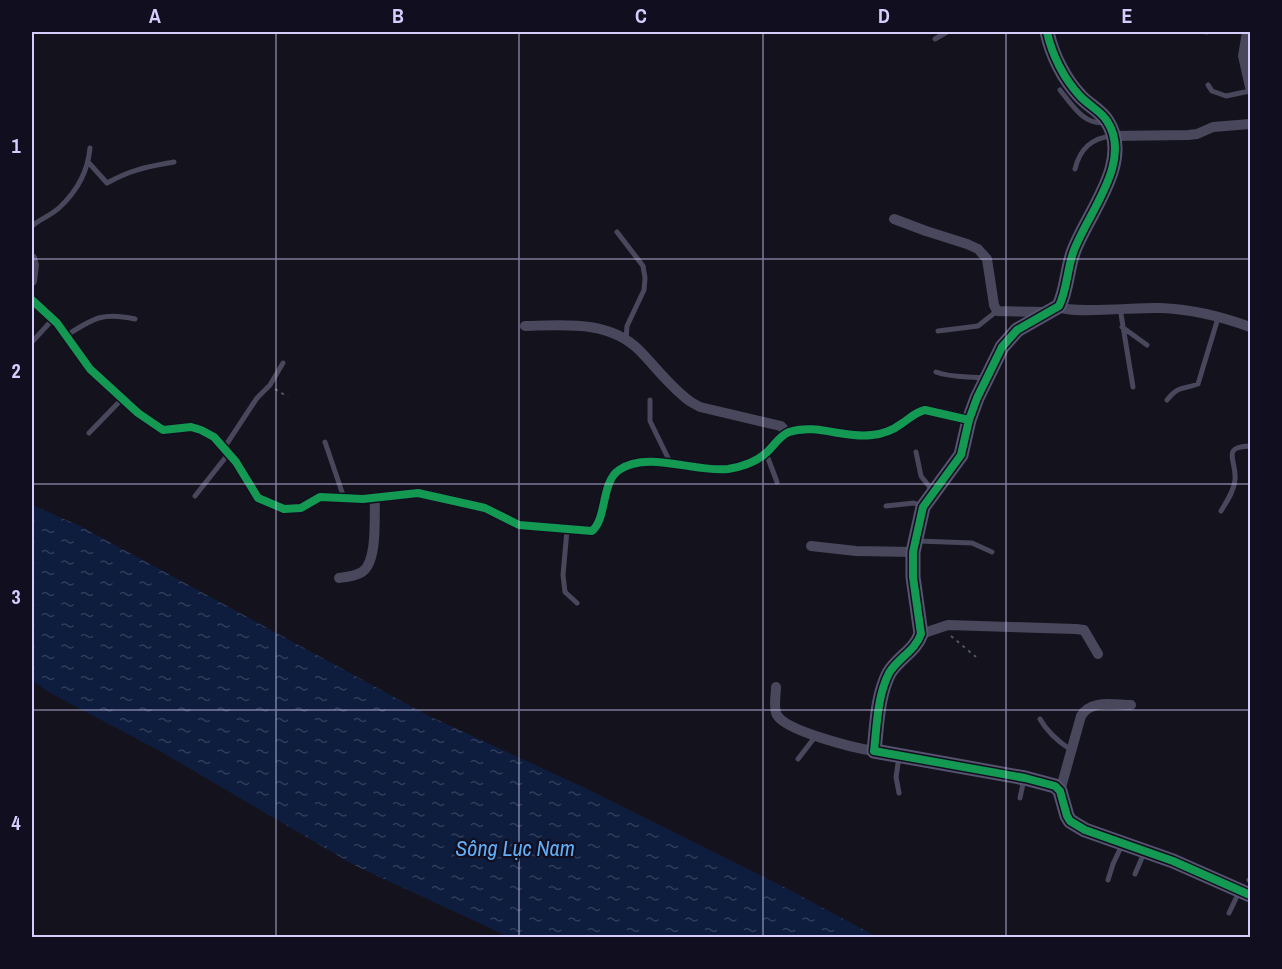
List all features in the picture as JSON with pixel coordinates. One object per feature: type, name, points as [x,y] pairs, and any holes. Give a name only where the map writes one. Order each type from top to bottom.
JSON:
[{"type":"street","points":[[874,751],[881,694],[896,664],[911,651],[921,634],[913,577],[914,546],[923,507],[961,455],[969,420],[986,378],[1002,347],[1017,330],[1053,309],[1073,253],[1111,173],[1115,155],[1111,129],[1079,95],[1068,79],[1057,62],[1047,32]]},
{"type":"street","points":[[1247,32],[1243,44],[1251,89]]},
{"type":"street","points":[[1111,129],[1188,135],[1213,127],[1251,124]]},
{"type":"street","points":[[894,219],[967,244],[983,254],[987,259],[994,305],[997,311],[1174,309],[1251,327]]},
{"type":"street","points":[[32,258],[34,265],[32,281]]},
{"type":"street","points":[[32,300],[67,335],[90,369],[138,413],[163,430],[191,428],[214,437],[247,477],[258,498],[284,509],[301,508],[320,497],[375,499],[418,493],[485,508],[519,525],[585,532],[595,530],[612,478],[618,470],[630,465],[644,462],[699,469],[727,469],[748,464],[766,453],[776,441],[788,433],[816,430],[863,436],[875,435],[891,430],[918,411],[925,410],[969,420]]},
{"type":"street","points":[[525,326],[576,325],[599,329],[615,335],[636,348],[691,402],[700,407],[781,426],[788,433]]},
{"type":"street","points":[[339,578],[364,572],[368,566],[374,540],[375,499]]},
{"type":"street","points":[[811,546],[856,551],[914,546]]},
{"type":"street","points":[[921,634],[943,626],[969,624],[1076,629],[1084,630],[1098,654]]},
{"type":"street","points":[[776,687],[775,711],[778,717],[790,725],[854,748],[1025,778],[1055,786],[1060,791],[1070,821],[1085,830],[1247,887]]},
{"type":"street","points":[[1060,791],[1081,716],[1089,706],[1131,705]]},
{"type":"lane","points":[[935,39],[947,32]]},
{"type":"lane","points":[[1208,85],[1212,91],[1226,96],[1251,89]]},
{"type":"lane","points":[[1060,90],[1073,107],[1088,120],[1111,129]]},
{"type":"lane","points":[[1075,169],[1078,158],[1090,142],[1111,129]]},
{"type":"lane","points":[[32,226],[59,208],[86,171],[90,148]]},
{"type":"lane","points":[[89,163],[107,183],[125,172],[174,162]]},
{"type":"lane","points":[[617,232],[643,266],[645,278],[644,290],[627,326],[626,341]]},
{"type":"lane","points":[[1120,308],[1133,387]]},
{"type":"lane","points":[[938,331],[978,326],[989,320],[997,311]]},
{"type":"lane","points":[[67,335],[88,322],[104,316],[116,315],[135,319]]},
{"type":"lane","points":[[1167,400],[1180,387],[1198,384],[1218,318]]},
{"type":"lane","points":[[32,342],[53,319]]},
{"type":"lane","points":[[1122,327],[1147,345]]},
{"type":"lane","points":[[195,496],[227,451],[257,398],[270,385],[283,363]]},
{"type":"lane","points":[[936,372],[955,378],[968,376],[986,378]]},
{"type":"lane","points":[[89,433],[122,399]]},
{"type":"lane","points":[[650,400],[650,421],[671,464]]},
{"type":"lane","points":[[325,442],[344,498]]},
{"type":"lane","points":[[1221,511],[1232,492],[1234,483],[1233,450],[1236,447],[1251,446]]},
{"type":"lane","points":[[916,452],[921,476],[933,491]]},
{"type":"lane","points":[[766,453],[777,482]]},
{"type":"lane","points":[[886,506],[914,503],[923,507]]},
{"type":"lane","points":[[567,530],[563,576],[565,592],[577,603]]},
{"type":"lane","points":[[914,546],[972,543],[992,552]]},
{"type":"lane","points":[[1040,719],[1044,727],[1071,750]]},
{"type":"lane","points":[[798,759],[816,735]]},
{"type":"lane","points":[[899,756],[896,777],[899,793]]},
{"type":"lane","points":[[1020,798],[1025,778]]},
{"type":"lane","points":[[1108,879],[1122,844]]},
{"type":"lane","points":[[1135,874],[1145,851]]},
{"type":"lane","points":[[1229,913],[1247,887]]},
{"type":"path","points":[[270,385],[288,397]]},
{"type":"path","points":[[943,626],[949,635],[976,657]]},
{"type":"water","name":"Sông Lục Nam","points":[[32,505],[80,526],[427,715],[583,787],[788,889],[877,937],[509,937],[354,865],[158,750],[32,681]]},
{"type":"cycle path","points":[[1047,32],[1055,58],[1069,82],[1080,96],[1107,121],[1114,137],[1115,154],[1112,171],[1073,253],[1059,306],[1017,330],[1002,347],[977,398],[961,455],[923,507],[913,552],[913,577],[921,634],[915,645],[889,673],[885,682],[878,711],[874,751],[1025,778],[1055,786],[1060,791],[1070,821],[1085,830],[1173,861],[1250,895]]},
{"type":"cycle path","points":[[32,300],[57,323],[90,369],[138,413],[163,430],[191,427],[214,437],[236,462],[258,498],[284,509],[301,508],[320,497],[363,499],[418,493],[485,508],[519,525],[592,531],[600,518],[613,476],[631,464],[658,462],[728,469],[758,459],[789,432],[810,429],[862,436],[876,434],[894,428],[925,410],[969,420]]}]
